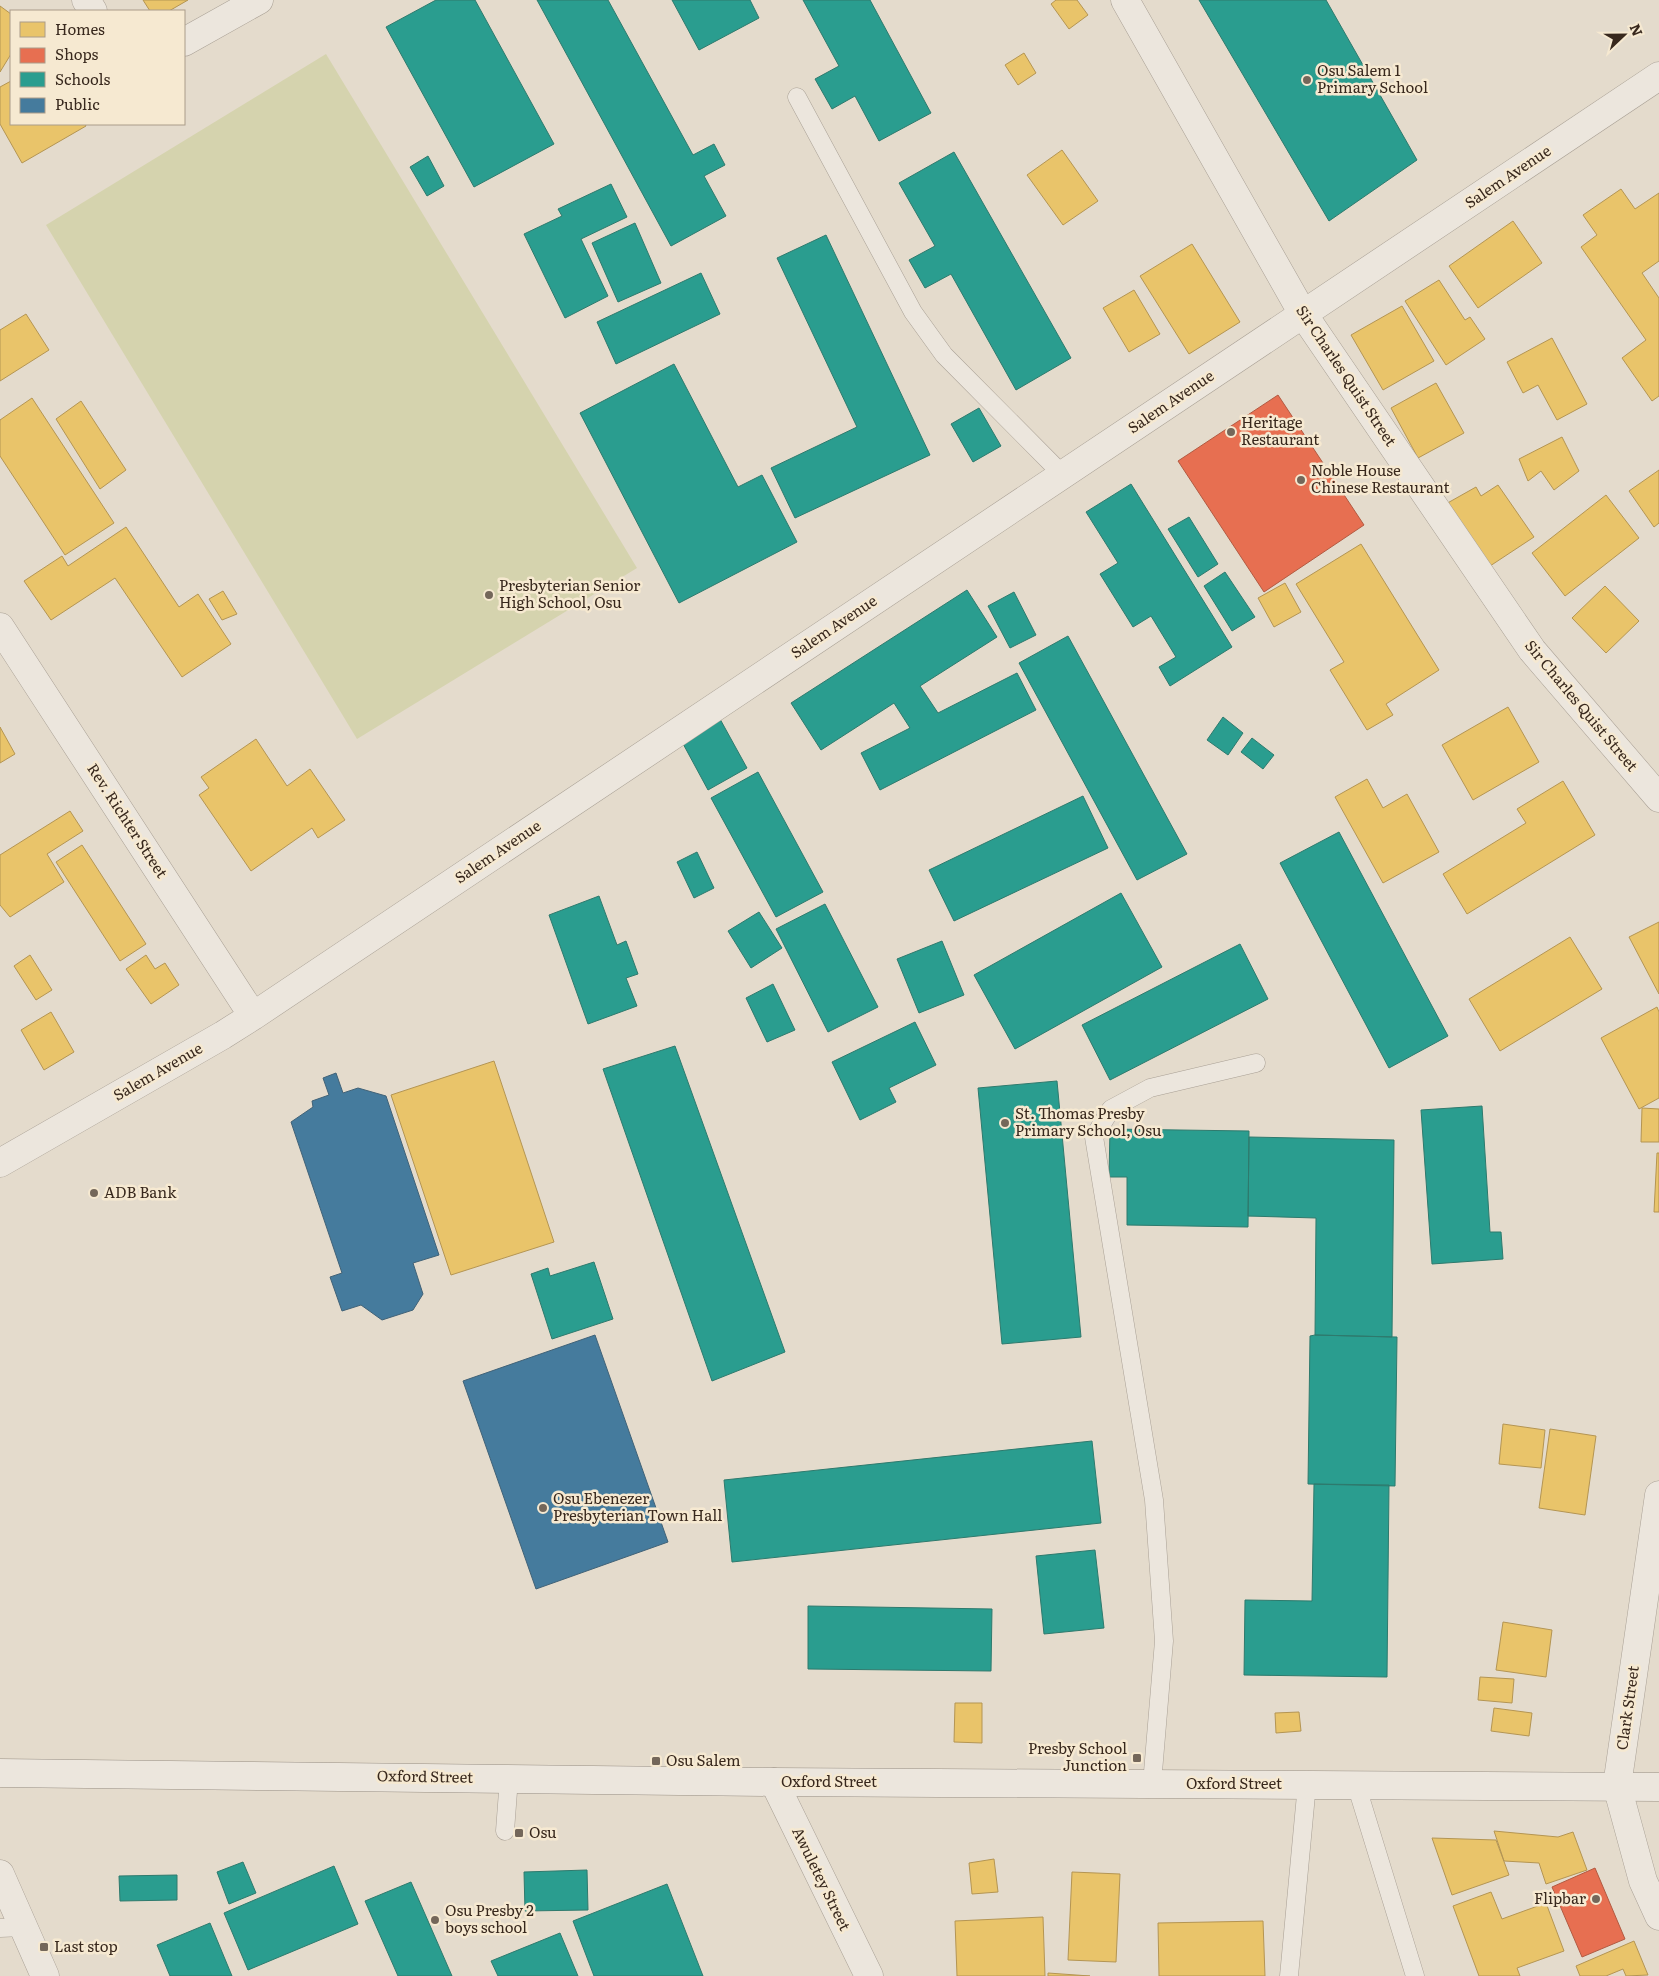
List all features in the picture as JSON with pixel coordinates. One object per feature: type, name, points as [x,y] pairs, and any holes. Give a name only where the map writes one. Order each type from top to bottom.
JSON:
[{"type":"street","points":[[185,41],[259,0]]},
{"type":"street","name":"Sir Charles Quist Street","points":[[1125,0],[1303,314],[1532,650],[1659,798]]},
{"type":"street","name":"Salem Avenue","points":[[0,1163],[254,1016],[1659,76]]},
{"type":"street","name":"Rev. Richter Street","points":[[0,627],[254,1016]]},
{"type":"street","name":"Clark Street","points":[[1659,1495],[1617,1786],[1643,1881],[1659,1916]]},
{"type":"street","name":"Oxford Street","points":[[0,1773],[774,1782],[1659,1787]]},
{"type":"street","name":"Awuletey Street","points":[[774,1782],[869,1976]]},
{"type":"street","points":[[0,1874],[12,1928],[45,1976]]},
{"type":"lane","points":[[797,97],[923,327],[944,355],[1063,475]]},
{"type":"lane","points":[[1152,1784],[1164,1641],[1154,1500],[1094,1136],[1111,1109],[1150,1088],[1256,1062]]},
{"type":"lane","points":[[505,1831],[509,1778]]},
{"type":"lane","points":[[1289,1976],[1308,1784]]},
{"type":"lane","points":[[1356,1784],[1415,1976]]},
{"type":"shaded area","points":[[326,54],[637,568],[357,739],[46,225]]},
{"type":"building: Homes","points":[[143,0],[188,0],[171,10],[149,10]]},
{"type":"building: Homes","points":[[1056,0],[1077,0],[1088,15],[1069,29],[1051,4]]},
{"type":"building: Homes","points":[[0,6],[10,13],[10,56],[0,72]]},
{"type":"building: Homes","points":[[1024,53],[1036,73],[1018,85],[1005,65]]},
{"type":"building: Homes","points":[[10,82],[10,125],[86,126],[22,163],[0,124],[0,87]]},
{"type":"building: Homes","points":[[1062,150],[1098,201],[1063,225],[1027,175]]},
{"type":"building: Homes","points":[[1621,189],[1635,209],[1659,193],[1659,261],[1642,273],[1659,298],[1659,396],[1652,401],[1622,358],[1646,340],[1581,247],[1597,235],[1583,215]]},
{"type":"building: Homes","points":[[1513,221],[1542,263],[1478,308],[1449,266]]},
{"type":"building: Homes","points":[[1192,244],[1240,322],[1189,354],[1140,276]]},
{"type":"building: Homes","points":[[1439,280],[1465,320],[1470,317],[1485,339],[1446,365],[1405,301]]},
{"type":"building: Homes","points":[[1134,290],[1160,334],[1129,352],[1103,308]]},
{"type":"building: Homes","points":[[1402,306],[1434,361],[1383,390],[1351,335]]},
{"type":"building: Homes","points":[[26,314],[49,350],[0,381],[0,330]]},
{"type":"building: Homes","points":[[1552,338],[1587,404],[1557,420],[1538,385],[1523,393],[1507,362]]},
{"type":"building: Homes","points":[[1436,383],[1464,433],[1418,458],[1391,408]]},
{"type":"building: Homes","points":[[32,398],[114,523],[65,555],[0,456],[0,420]]},
{"type":"building: Homes","points":[[81,401],[126,470],[100,489],[56,419]]},
{"type":"building: Homes","points":[[1562,437],[1579,471],[1554,490],[1541,471],[1528,481],[1519,459]]},
{"type":"building: Homes","points":[[1659,470],[1659,523],[1654,527],[1629,491]]},
{"type":"building: Homes","points":[[1498,485],[1534,537],[1487,568],[1444,505],[1476,487],[1481,496]]},
{"type":"building: Homes","points":[[1606,495],[1639,538],[1565,596],[1532,553]]},
{"type":"building: Homes","points":[[126,527],[179,607],[198,594],[231,644],[182,677],[115,578],[51,620],[24,581],[62,556],[68,566]]},
{"type":"building: Homes","points":[[1361,544],[1439,670],[1386,704],[1393,715],[1367,730],[1330,670],[1344,662],[1296,584]]},
{"type":"building: Homes","points":[[1285,583],[1301,612],[1274,627],[1258,598]]},
{"type":"building: Homes","points":[[1605,586],[1639,621],[1606,653],[1572,618]]},
{"type":"building: Homes","points":[[223,591],[237,614],[222,620],[209,599]]},
{"type":"building: Homes","points":[[1508,707],[1539,762],[1473,800],[1442,745]]},
{"type":"building: Homes","points":[[0,727],[15,754],[0,763]]},
{"type":"building: Homes","points":[[256,739],[287,786],[310,769],[345,820],[318,838],[312,828],[251,871],[199,795],[209,788],[201,777]]},
{"type":"building: Homes","points":[[1367,779],[1383,808],[1407,794],[1439,852],[1383,883],[1335,797]]},
{"type":"building: Homes","points":[[1563,781],[1595,835],[1467,914],[1443,874],[1526,823],[1517,809]]},
{"type":"building: Homes","points":[[70,811],[83,831],[47,854],[64,882],[10,917],[0,905],[0,855]]},
{"type":"building: Homes","points":[[82,845],[146,944],[120,961],[56,862]]},
{"type":"building: Homes","points":[[1659,922],[1659,994],[1629,937]]},
{"type":"building: Homes","points":[[1570,937],[1602,989],[1500,1051],[1469,999]]},
{"type":"building: Homes","points":[[30,955],[52,990],[36,1000],[14,966]]},
{"type":"building: Homes","points":[[146,955],[155,969],[165,963],[179,985],[151,1004],[126,969]]},
{"type":"building: Homes","points":[[1657,1007],[1659,1012],[1659,1098],[1639,1109],[1601,1038]]},
{"type":"building: Homes","points":[[51,1012],[74,1052],[44,1070],[21,1030]]},
{"type":"building: Homes","points":[[494,1061],[554,1242],[451,1275],[391,1095]]},
{"type":"building: Homes","points":[[1642,1108],[1659,1109],[1659,1142],[1641,1142]]},
{"type":"building: Homes","points":[[1657,1153],[1659,1153],[1659,1212],[1654,1212]]},
{"type":"building: Homes","points":[[1503,1424],[1545,1430],[1541,1468],[1499,1464]]},
{"type":"building: Homes","points":[[1550,1429],[1596,1436],[1585,1515],[1539,1508]]},
{"type":"building: Homes","points":[[1503,1622],[1552,1630],[1546,1677],[1496,1670]]},
{"type":"building: Homes","points":[[1480,1677],[1514,1679],[1512,1703],[1478,1700]]},
{"type":"building: Homes","points":[[955,1703],[982,1703],[982,1743],[954,1742]]},
{"type":"building: Homes","points":[[1494,1708],[1532,1713],[1529,1736],[1491,1731]]},
{"type":"building: Homes","points":[[1299,1712],[1301,1731],[1276,1733],[1275,1713]]},
{"type":"building: Homes","points":[[1494,1831],[1558,1837],[1573,1832],[1587,1870],[1546,1884],[1539,1863],[1504,1861]]},
{"type":"building: Homes","points":[[1432,1838],[1496,1840],[1509,1875],[1452,1895]]},
{"type":"building: Homes","points":[[994,1859],[998,1892],[972,1894],[969,1863]]},
{"type":"building: Homes","points":[[1072,1872],[1120,1874],[1116,1962],[1068,1960]]},
{"type":"building: Homes","points":[[1491,1892],[1502,1919],[1546,1903],[1564,1951],[1517,1968],[1520,1976],[1479,1976],[1453,1906]]},
{"type":"building: Homes","points":[[1043,1917],[1045,1976],[957,1976],[955,1921]]},
{"type":"building: Homes","points":[[1263,1921],[1265,1976],[1159,1976],[1158,1923]]},
{"type":"building: Homes","points":[[1634,1941],[1648,1975],[1626,1976],[1623,1969],[1606,1976],[1580,1976],[1576,1966]]},
{"type":"building: Homes","points":[[1048,1973],[1090,1976],[1048,1976]]},
{"type":"building: Shops","points":[[1278,395],[1364,525],[1264,592],[1178,461]]},
{"type":"building: Shops","points":[[1595,1868],[1625,1939],[1582,1957],[1552,1887]]},
{"type":"building: Schools","points":[[436,0],[475,0],[554,144],[474,187],[386,27]]},
{"type":"building: Schools","points":[[537,0],[608,0],[693,155],[714,144],[725,165],[704,176],[726,216],[671,246]]},
{"type":"building: Schools","points":[[672,0],[750,0],[759,18],[699,50]]},
{"type":"building: Schools","points":[[803,0],[870,0],[931,113],[879,141],[855,96],[832,109],[815,79],[839,66]]},
{"type":"building: Schools","points":[[1199,0],[1326,0],[1417,160],[1329,221]]},
{"type":"building: Schools","points":[[954,152],[1071,358],[1016,390],[951,274],[925,288],[909,260],[935,246],[899,183]]},
{"type":"building: Schools","points":[[428,156],[444,186],[427,196],[410,167]]},
{"type":"building: Schools","points":[[611,184],[627,217],[581,239],[608,296],[565,318],[524,234],[562,216],[558,209]]},
{"type":"building: Schools","points":[[635,223],[661,283],[618,302],[592,243]]},
{"type":"building: Schools","points":[[826,235],[930,455],[795,518],[771,468],[857,427],[777,258]]},
{"type":"building: Schools","points":[[701,273],[720,314],[616,364],[597,322]]},
{"type":"building: Schools","points":[[674,364],[738,487],[762,475],[797,542],[679,603],[580,413]]},
{"type":"building: Schools","points":[[979,408],[1001,446],[973,462],[951,424]]},
{"type":"building: Schools","points":[[1131,484],[1232,647],[1170,686],[1159,667],[1176,657],[1151,616],[1133,627],[1100,574],[1118,563],[1086,512]]},
{"type":"building: Schools","points":[[1189,517],[1218,564],[1198,577],[1168,529]]},
{"type":"building: Schools","points":[[1225,572],[1255,617],[1232,631],[1204,586]]},
{"type":"building: Schools","points":[[967,590],[997,637],[920,686],[938,713],[1017,673],[1036,710],[880,790],[861,753],[910,728],[894,703],[821,750],[791,703]]},
{"type":"building: Schools","points":[[1014,592],[1036,635],[1010,648],[988,606]]},
{"type":"building: Schools","points":[[1068,636],[1187,854],[1137,880],[1019,663]]},
{"type":"building: Schools","points":[[1223,717],[1243,733],[1228,755],[1207,740]]},
{"type":"building: Schools","points":[[720,719],[747,768],[708,790],[681,740]]},
{"type":"building: Schools","points":[[1252,738],[1274,755],[1263,769],[1241,752]]},
{"type":"building: Schools","points":[[758,772],[823,892],[776,917],[711,798]]},
{"type":"building: Schools","points":[[1083,796],[1108,848],[954,921],[929,870]]},
{"type":"building: Schools","points":[[1339,832],[1448,1036],[1389,1068],[1280,863]]},
{"type":"building: Schools","points":[[697,852],[714,888],[694,898],[677,862]]},
{"type":"building: Schools","points":[[1121,893],[1162,967],[1015,1049],[974,975]]},
{"type":"building: Schools","points":[[599,896],[617,945],[626,941],[638,974],[626,978],[637,1006],[588,1024],[549,915]]},
{"type":"building: Schools","points":[[825,904],[878,1007],[828,1032],[776,929]]},
{"type":"building: Schools","points":[[759,912],[782,948],[751,968],[728,931]]},
{"type":"building: Schools","points":[[942,941],[964,995],[919,1013],[897,959]]},
{"type":"building: Schools","points":[[1240,944],[1268,999],[1110,1080],[1082,1025]]},
{"type":"building: Schools","points":[[773,984],[795,1030],[767,1042],[746,998]]},
{"type":"building: Schools","points":[[915,1022],[936,1065],[889,1088],[896,1102],[860,1120],[832,1062]]},
{"type":"building: Schools","points":[[675,1046],[785,1352],[712,1381],[603,1069]]},
{"type":"building: Schools","points":[[1057,1081],[1081,1337],[1002,1344],[978,1088]]},
{"type":"building: Schools","points":[[1482,1106],[1490,1232],[1501,1232],[1503,1259],[1432,1264],[1421,1110]]},
{"type":"building: Schools","points":[[1110,1129],[1249,1131],[1248,1227],[1127,1225],[1127,1177],[1109,1177]]},
{"type":"building: Schools","points":[[1249,1137],[1394,1140],[1392,1337],[1315,1335],[1316,1218],[1248,1216]]},
{"type":"building: Schools","points":[[594,1262],[613,1319],[552,1339],[531,1274],[548,1268],[550,1276]]},
{"type":"building: Schools","points":[[1310,1336],[1397,1337],[1395,1486],[1308,1484]]},
{"type":"building: Schools","points":[[1092,1441],[1101,1523],[732,1562],[724,1480]]},
{"type":"building: Schools","points":[[1314,1484],[1389,1485],[1387,1677],[1244,1675],[1245,1600],[1312,1601]]},
{"type":"building: Schools","points":[[1095,1550],[1104,1628],[1044,1634],[1036,1556]]},
{"type":"building: Schools","points":[[808,1606],[992,1609],[991,1671],[808,1669]]},
{"type":"building: Schools","points":[[243,1862],[256,1893],[229,1904],[217,1872]]},
{"type":"building: Schools","points":[[334,1866],[358,1924],[248,1970],[224,1913]]},
{"type":"building: Schools","points":[[587,1870],[588,1910],[525,1911],[524,1872]]},
{"type":"building: Schools","points":[[177,1875],[177,1900],[120,1901],[119,1876]]},
{"type":"building: Schools","points":[[411,1882],[452,1976],[398,1976],[365,1901]]},
{"type":"building: Schools","points":[[667,1884],[703,1976],[594,1976],[573,1921]]},
{"type":"building: Schools","points":[[210,1923],[232,1976],[170,1976],[157,1945]]},
{"type":"building: Schools","points":[[560,1933],[578,1976],[498,1976],[491,1961]]},
{"type":"building: Public","points":[[336,1073],[343,1093],[358,1088],[386,1096],[439,1255],[413,1263],[423,1294],[413,1310],[382,1320],[361,1305],[342,1311],[330,1277],[342,1273],[291,1122],[313,1107],[312,1101],[329,1095],[323,1078]]},
{"type":"building: Public","points":[[595,1335],[668,1542],[536,1589],[463,1381]]},
{"type":"place","name":"Osu Salem 1 Primary School","points":[[1307,80]]},
{"type":"place","name":"Heritage Restaurant","points":[[1231,432]]},
{"type":"place","name":"Noble House Chinese Restaurant","points":[[1301,480]]},
{"type":"place","name":"Presbyterian Senior High School, Osu","points":[[489,595]]},
{"type":"place","name":"St. Thomas Presby Primary School, Osu","points":[[1005,1123]]},
{"type":"place","name":"ADB Bank","points":[[94,1193]]},
{"type":"place","name":"Osu Ebenezer Presbyterian Town Hall","points":[[543,1508]]},
{"type":"place","name":"Presby School Junction","points":[[1137,1758]]},
{"type":"place","name":"Osu Salem","points":[[656,1761]]},
{"type":"place","name":"Osu","points":[[519,1833]]},
{"type":"place","name":"Flipbar","points":[[1596,1899]]},
{"type":"place","name":"Osu Presby 2 boys school","points":[[435,1920]]},
{"type":"place","name":"Last stop","points":[[44,1947]]}]
